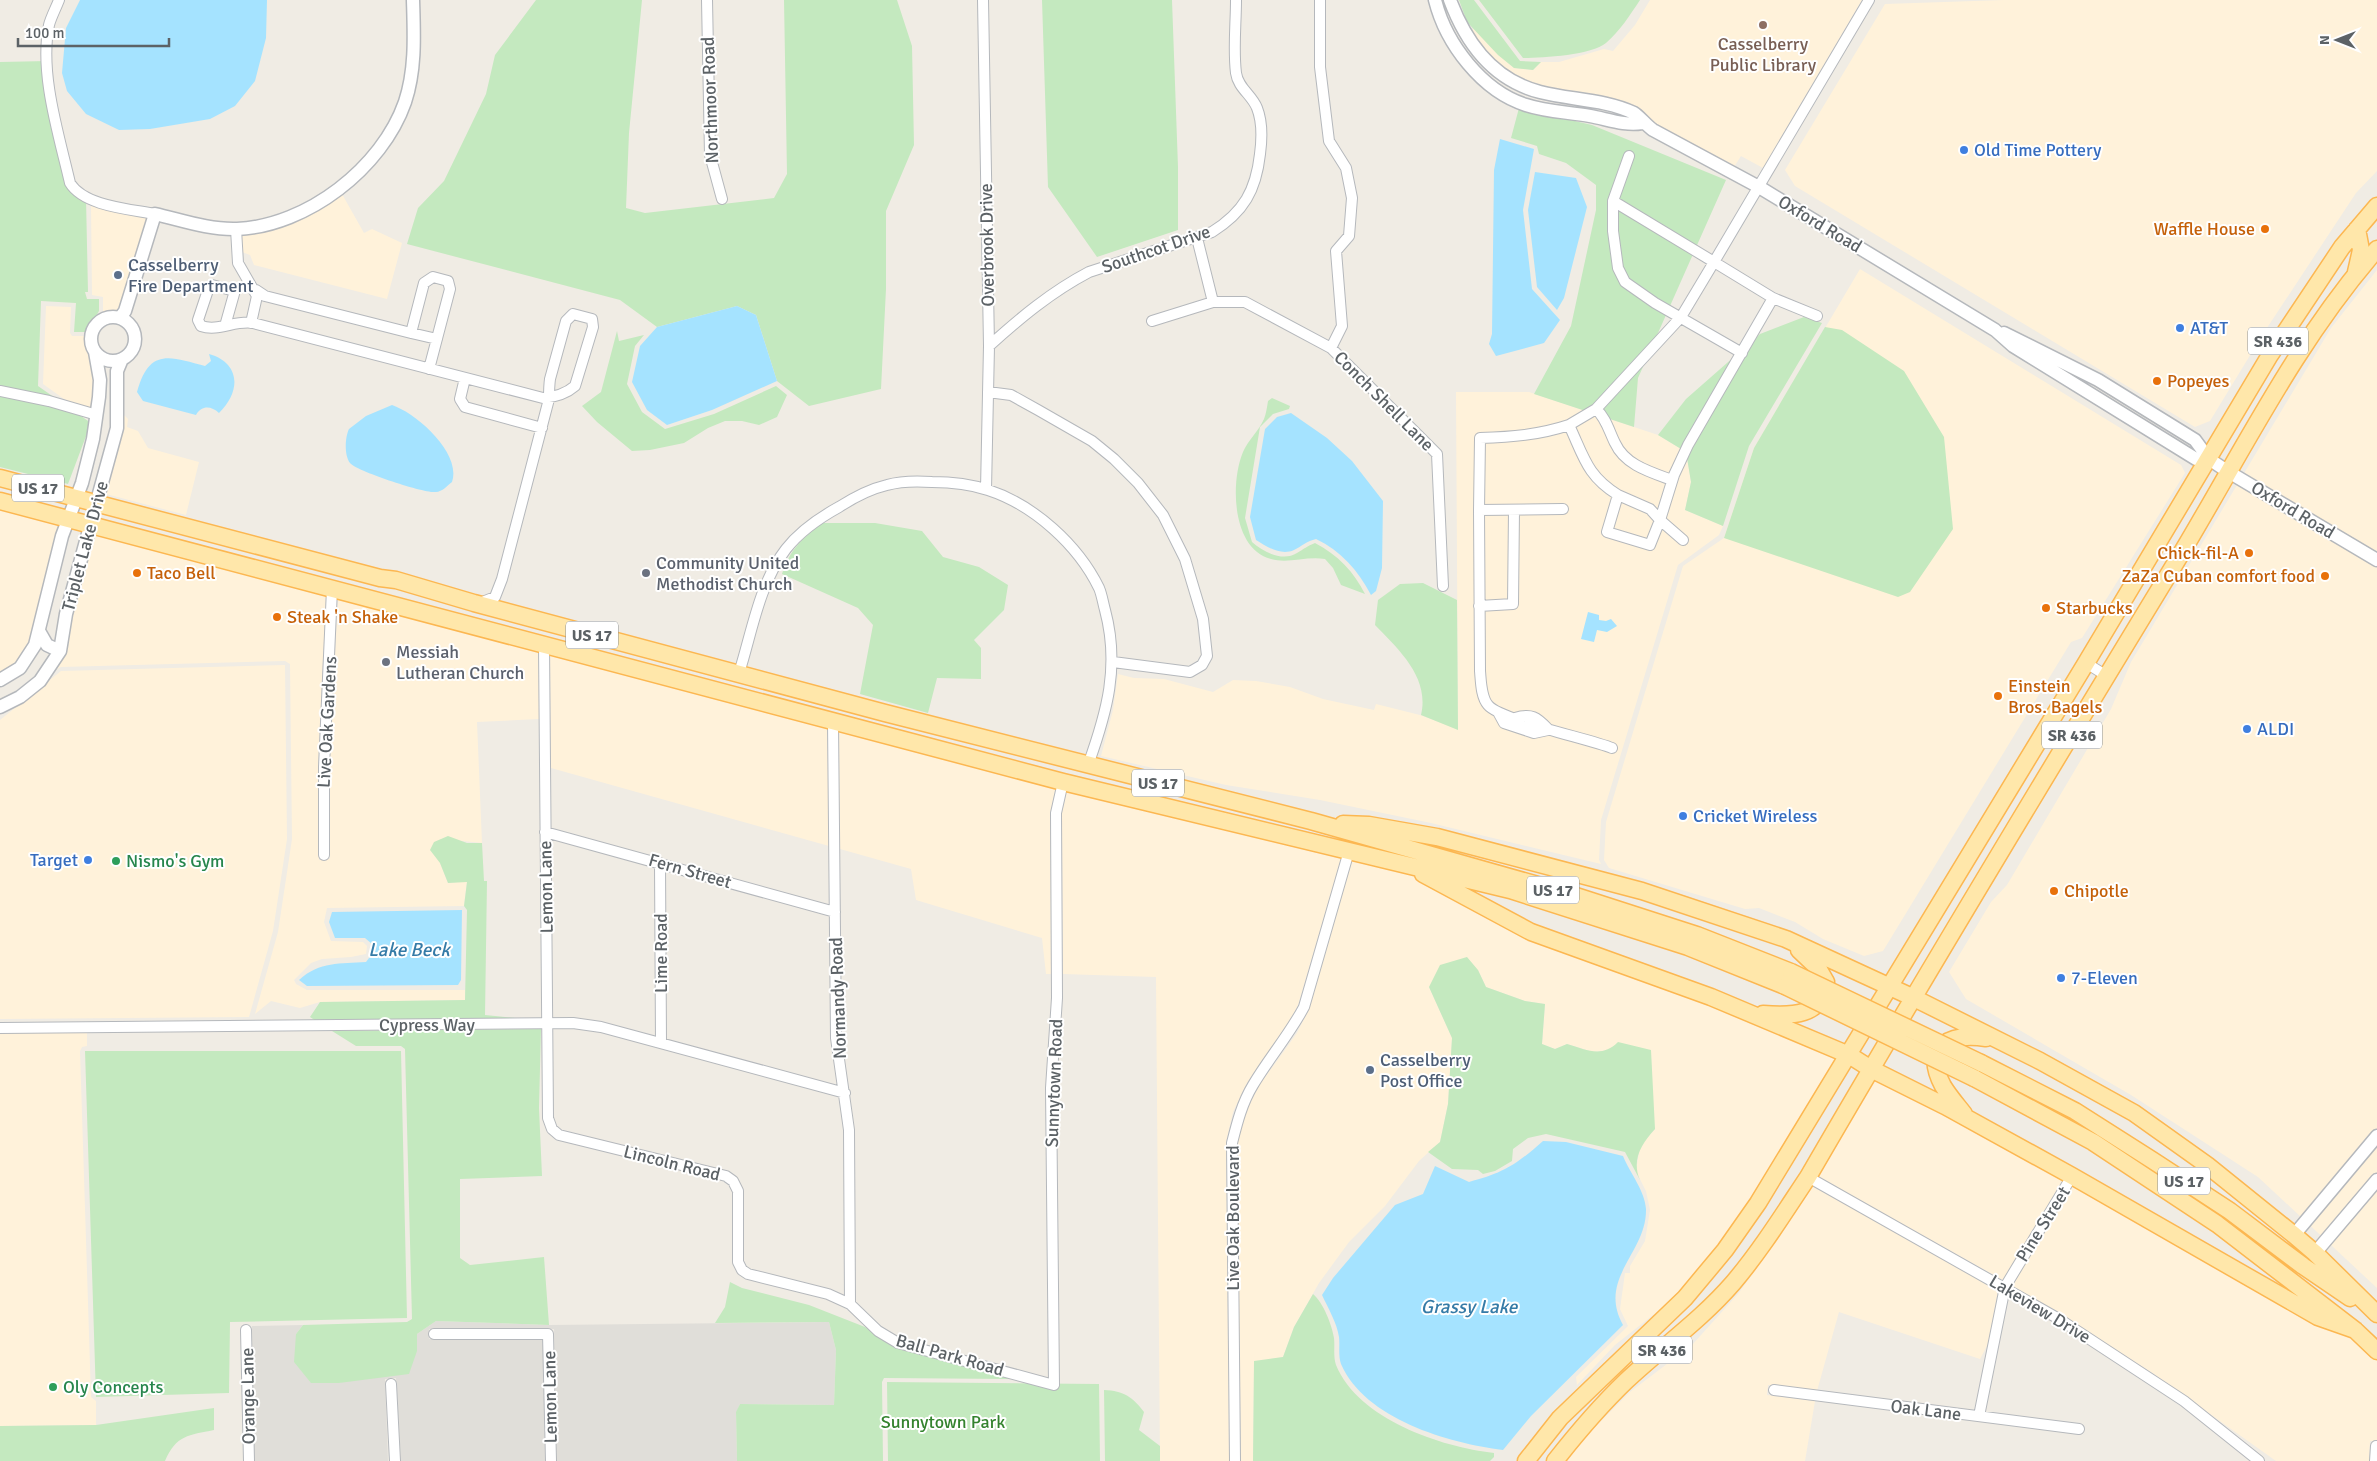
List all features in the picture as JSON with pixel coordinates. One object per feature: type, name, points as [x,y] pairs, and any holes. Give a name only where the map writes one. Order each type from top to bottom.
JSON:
[{"type":"main road","name":"SR 436","points":[[1526,1461],[1560,1418],[1685,1298],[1725,1250],[1782,1166],[2298,310],[2356,230],[2377,206]]},
{"type":"main road","points":[[2355,274],[2360,250],[2356,230]]},
{"type":"main road","name":"SR 436","points":[[1555,1461],[1577,1432],[1626,1382],[1688,1327],[1732,1284],[1767,1239],[1808,1177],[1871,1069],[2184,550],[2227,471],[2284,376],[2355,274],[2377,249]]},
{"type":"main road","name":"US 17","points":[[0,478],[380,578],[396,580],[474,603],[885,713],[1311,821],[1573,896],[1697,935],[1788,979],[2093,1142],[2217,1224],[2355,1330],[2377,1351]]},
{"type":"main road","name":"US 17","points":[[0,502],[1063,782],[1406,864],[1565,906],[1788,979],[1981,1063],[2074,1111],[2230,1211],[2303,1266],[2377,1315]]},
{"type":"main road","points":[[332,589],[354,581],[380,578]]},
{"type":"main road","points":[[434,617],[461,614],[515,628],[525,627],[533,619]]},
{"type":"main road","points":[[544,645],[568,640],[616,652],[651,650]]},
{"type":"main road","points":[[696,685],[719,681],[739,673]]},
{"type":"main road","points":[[833,722],[851,716],[885,713]]},
{"type":"main road","points":[[1063,782],[1072,776],[1082,774],[1114,772]]},
{"type":"main road","points":[[1311,821],[1369,825],[1437,837],[1642,891],[1788,940],[1891,986],[1999,1040],[2134,1113],[2207,1165],[2294,1235],[2315,1253],[2377,1315]]},
{"type":"main road","points":[[1406,864],[1532,932],[1750,1013],[1849,1055],[1871,1069],[2072,1176],[2318,1317],[2355,1330]]},
{"type":"main road","points":[[1750,1013],[1777,1015],[1799,1013],[1812,1009],[1823,998],[1826,982],[1818,968],[1788,940]]},
{"type":"main road","points":[[1968,1119],[1944,1087],[1938,1075],[1938,1051],[1942,1044],[1959,1037],[1970,1036],[1999,1040]]},
{"type":"street","points":[[59,0],[49,23],[47,39],[50,92],[70,183],[75,192],[86,198],[159,215],[209,226],[236,229],[287,218],[310,208],[333,194],[369,160],[393,127],[405,102],[413,69],[413,0]]},
{"type":"street","name":"Northmoor Road","points":[[706,0],[710,155],[722,199]]},
{"type":"street","name":"Overbrook Drive","points":[[983,0],[988,346],[986,489]]},
{"type":"street","name":"Southcot Drive","points":[[988,346],[1021,317],[1071,282],[1089,272],[1197,238],[1227,222],[1247,200],[1257,178],[1262,142],[1261,119],[1257,106],[1241,86],[1236,74],[1236,0]]},
{"type":"street","points":[[1320,0],[1320,67],[1330,141],[1346,168],[1352,198],[1349,236],[1336,251],[1342,326],[1331,348]]},
{"type":"street","name":"Oxford Road","points":[[1435,0],[1443,25],[1467,62],[1485,81],[1505,96],[1542,109],[1632,125],[1642,123]]},
{"type":"street","name":"Oxford Road","points":[[1450,0],[1460,27],[1476,50],[1501,74],[1524,87],[1541,92],[1593,101],[1636,114],[1642,123],[1758,187],[1995,330],[2017,338],[2098,380],[2195,440],[2209,459],[2227,471],[2377,560]]},
{"type":"street","points":[[1612,748],[1549,730],[1534,733],[1519,722],[1504,723],[1498,712],[1488,706],[1482,692],[1480,671],[1478,510],[1480,438],[1527,436],[1569,425],[1596,409],[1681,317],[1869,0]]},
{"type":"street","points":[[1629,156],[1613,201],[1613,231],[1618,268],[1625,282],[1742,353]]},
{"type":"street","points":[[1613,201],[1773,298],[1818,316]]},
{"type":"street","points":[[126,321],[109,316],[96,324],[91,338],[95,352],[106,360],[122,360],[134,348],[135,334],[126,321],[125,312],[159,215]]},
{"type":"street","points":[[236,229],[238,263],[256,290],[258,299],[251,322]]},
{"type":"street","points":[[1197,238],[1213,302]]},
{"type":"street","points":[[411,333],[425,281],[435,277],[446,280],[450,285],[429,369]]},
{"type":"street","points":[[225,326],[234,293],[212,285],[208,290],[198,322],[200,326],[210,329],[251,322],[537,397],[549,397],[572,388],[577,384],[593,324],[587,317],[573,314],[566,321],[550,379],[549,397],[542,428],[508,559],[496,596],[489,601],[474,603]]},
{"type":"street","points":[[256,290],[266,296],[437,340]]},
{"type":"street","points":[[1618,495],[1607,532],[1650,545],[1672,480],[1688,445],[1773,298]]},
{"type":"street","name":"Conch Shell Lane","points":[[1152,321],[1213,302],[1245,302],[1331,348],[1437,454],[1443,586]]},
{"type":"street","name":"Triplet Lake Drive","points":[[0,680],[20,668],[28,657],[39,631],[47,588],[68,520],[82,484],[97,416],[100,380],[95,352]]},
{"type":"street","name":"Triplet Lake Drive","points":[[0,707],[20,697],[40,681],[60,651],[66,614],[117,428],[116,371],[122,360]]},
{"type":"street","points":[[465,378],[460,399],[465,407],[542,428]]},
{"type":"street","points":[[0,391],[49,401],[97,416]]},
{"type":"street","points":[[988,392],[1011,395],[1092,441],[1114,459],[1138,483],[1163,515],[1185,559],[1203,619],[1207,656],[1202,665],[1190,672],[1113,662]]},
{"type":"street","points":[[1596,409],[1607,423],[1622,455],[1650,472],[1672,480]]},
{"type":"street","points":[[1569,425],[1590,472],[1603,486],[1650,509],[1683,540]]},
{"type":"street","points":[[739,673],[765,588],[775,566],[792,542],[818,519],[861,494],[887,484],[918,481],[952,482],[986,489],[1003,495],[1052,527],[1076,553],[1099,589],[1110,628],[1113,662],[1108,702],[1088,765]]},
{"type":"street","points":[[1478,510],[1563,509]]},
{"type":"street","points":[[1479,606],[1513,604],[1514,510]]},
{"type":"street","name":"Live Oak Gardens","points":[[324,854],[324,767],[332,589]]},
{"type":"street","points":[[39,631],[47,645],[60,651]]},
{"type":"street","name":"Lemon Lane","points":[[544,645],[548,1118],[552,1129]]},
{"type":"street","points":[[2086,663],[2107,676]]},
{"type":"street","points":[[1519,722],[1527,714],[1538,718],[1549,730]]},
{"type":"street","name":"Normandy Road","points":[[833,722],[836,1038],[850,1130],[850,1304]]},
{"type":"street","name":"Sunnytown Road","points":[[1054,1385],[1051,1088],[1057,998],[1056,813],[1063,782]]},
{"type":"street","name":"Fern Street","points":[[545,832],[835,912]]},
{"type":"street","name":"Live Oak Boulevard","points":[[1235,1461],[1232,1143],[1239,1114],[1253,1085],[1292,1030],[1304,1007],[1349,851]]},
{"type":"street","name":"Lime Road","points":[[660,863],[661,1044]]},
{"type":"street","name":"Cypress Way","points":[[0,1028],[573,1024],[601,1027],[845,1093]]},
{"type":"street","name":"Lincoln Road","points":[[552,1129],[560,1135],[726,1176],[733,1181],[738,1191],[738,1262],[742,1270]]},
{"type":"street","points":[[2294,1235],[2375,1141]]},
{"type":"street","name":"Pine Street","points":[[1979,1416],[2005,1287],[2072,1176]]},
{"type":"street","name":"Lakeview Drive","points":[[1808,1177],[2059,1319],[2147,1376],[2259,1461]]},
{"type":"street","points":[[2315,1253],[2377,1180]]},
{"type":"street","name":"Ball Park Road","points":[[742,1270],[748,1274],[828,1294],[850,1304],[878,1331],[898,1343],[1054,1385]]},
{"type":"street","name":"Orange Lane","points":[[246,1330],[249,1461]]},
{"type":"street","name":"Lemon Lane","points":[[434,1334],[548,1334],[551,1461]]},
{"type":"street","points":[[1611,1367],[1626,1382]]},
{"type":"street","points":[[391,1384],[395,1461]]},
{"type":"street","name":"Oak Lane","points":[[1774,1390],[2079,1429]]},
{"type":"street","points":[[2375,1461],[2376,1446]]},
{"type":"shaded area","points":[[1650,0],[1862,0],[1763,168],[1741,156],[1734,167],[1657,126],[1527,82],[1499,67],[1472,33],[1473,28],[1514,68],[1533,70],[1541,62],[1559,62],[1604,49],[1613,51],[1635,25]]},
{"type":"shaded area","points":[[2004,0],[2377,0],[2377,171],[2356,193],[2263,334],[2210,421],[2195,427],[1795,186],[1785,170],[1885,4]]},
{"type":"shaded area","points":[[342,194],[364,233],[372,229],[402,243],[387,299],[254,265],[250,255],[242,252],[242,233],[290,223],[314,213]]},
{"type":"shaded area","points":[[91,205],[147,218],[118,311],[103,313],[103,297],[92,295]]},
{"type":"shaded area","points":[[1860,269],[2181,465],[2185,473],[2082,638],[2071,642],[1883,951],[1864,956],[1823,939],[1795,922],[1759,908],[1745,909],[1609,868],[1604,860],[1606,822],[1683,566],[1724,538],[1754,448]]},
{"type":"shaded area","points":[[2377,270],[2377,1288],[2258,1177],[2131,1095],[1966,999],[1949,972],[1991,902],[2007,885],[2111,709],[2131,662],[2331,328]]},
{"type":"shaded area","points":[[46,306],[71,307],[70,333],[72,336],[85,336],[94,380],[92,409],[71,404],[43,384]]},
{"type":"shaded area","points":[[1456,392],[1529,392],[1658,435],[1686,452],[1691,482],[1685,510],[1723,526],[1719,535],[1678,565],[1601,820],[1599,860],[1601,864],[1431,823],[1320,800],[1226,785],[1101,756],[1113,710],[1118,674],[1134,678],[1164,679],[1213,692],[1233,680],[1256,681],[1290,687],[1323,699],[1374,710],[1376,704],[1420,715],[1458,729]]},
{"type":"shaded area","points":[[124,415],[128,419],[127,427],[138,431],[148,448],[199,462],[186,515],[106,494]]},
{"type":"shaded area","points":[[0,508],[60,524],[42,587],[29,644],[15,664],[0,674]]},
{"type":"shaded area","points":[[95,533],[326,595],[318,767],[319,860],[330,859],[329,767],[338,598],[538,649],[539,719],[477,722],[482,843],[453,840],[440,863],[448,883],[467,881],[464,906],[327,908],[324,922],[331,941],[363,942],[367,946],[366,954],[322,959],[311,963],[294,980],[296,984],[307,990],[465,990],[465,1000],[320,1002],[300,1008],[271,1001],[255,1014],[278,932],[292,839],[290,664],[285,661],[61,667],[55,670],[68,649],[72,614]]},
{"type":"shaded area","points":[[550,652],[827,725],[829,846],[551,768]]},
{"type":"shaded area","points":[[285,665],[287,839],[273,931],[249,1017],[0,1019],[0,720],[61,671]]},
{"type":"shaded area","points":[[839,729],[1056,787],[1050,813],[1051,974],[1046,974],[1042,938],[916,900],[911,869],[840,849]]},
{"type":"shaded area","points":[[1067,790],[1341,859],[1298,1005],[1287,1027],[1247,1083],[1233,1112],[1226,1142],[1229,1461],[1160,1461],[1156,977],[1063,974],[1062,813]]},
{"type":"shaded area","points":[[1352,861],[1409,873],[1468,906],[1841,1057],[1777,1163],[1720,1247],[1672,1300],[1615,1345],[1577,1385],[1576,1377],[1628,1326],[1620,1309],[1625,1273],[1630,1273],[1630,1266],[1645,1241],[1650,1210],[1646,1191],[1636,1171],[1640,1146],[1655,1129],[1610,1050],[1593,1052],[1567,1044],[1555,1049],[1542,1044],[1545,1004],[1525,1001],[1486,987],[1478,970],[1429,987],[1452,1038],[1448,1104],[1440,1142],[1419,1161],[1385,1206],[1349,1242],[1319,1283],[1294,1327],[1283,1357],[1254,1362],[1253,1461],[1241,1461],[1237,1143],[1244,1116],[1258,1087],[1297,1033],[1309,1009]]},
{"type":"shaded area","points":[[87,1032],[87,1046],[82,1047],[80,1051],[91,1397],[96,1401],[96,1425],[0,1426],[0,1033]]},
{"type":"shaded area","points":[[1874,1077],[2064,1178],[2003,1280],[1816,1176]]},
{"type":"shaded area","points":[[2074,1183],[2351,1334],[2377,1358],[2377,1441],[2370,1441],[2369,1461],[2276,1461],[2151,1372],[2012,1286]]},
{"type":"shaded area","points":[[1811,1185],[1998,1290],[1988,1344],[1980,1359],[1839,1312],[1817,1391],[1768,1385],[1767,1395],[1815,1401],[1805,1461],[1565,1461],[1575,1447],[1630,1392],[1692,1345],[1738,1294],[1787,1226]]},
{"type":"shaded area","points":[[436,1321],[549,1325],[829,1322],[836,1350],[834,1405],[740,1404],[736,1413],[737,1461],[557,1461],[554,1329],[429,1329],[429,1339],[543,1339],[545,1461],[401,1461],[396,1378],[385,1379],[388,1461],[254,1461],[252,1326],[303,1325],[296,1334],[339,1383],[417,1351],[417,1334]]},
{"type":"green space","points":[[536,0],[642,0],[629,133],[626,208],[645,213],[774,198],[787,174],[784,0],[897,0],[912,46],[914,145],[886,211],[886,289],[881,389],[809,406],[777,381],[756,315],[737,306],[657,327],[620,300],[407,244],[418,208],[444,181],[486,94],[495,55]]},
{"type":"green space","points":[[1042,0],[1172,0],[1178,167],[1178,230],[1097,257],[1048,187]]},
{"type":"green space","points":[[1459,0],[1474,0],[1520,61],[1541,62],[1533,70],[1514,68],[1498,55],[1467,22]]},
{"type":"green space","points":[[1479,0],[1640,0],[1616,33],[1599,47],[1566,55],[1523,58]]},
{"type":"green space","points":[[48,61],[70,183],[86,198],[88,292],[85,292],[87,299],[99,299],[99,311],[87,332],[74,332],[76,303],[41,301],[38,386],[91,423],[68,484],[0,467],[0,62]]},
{"type":"green space","points":[[1519,108],[1592,125],[1726,180],[1638,378],[1634,427],[1534,394],[1571,326],[1596,210],[1596,185],[1566,163],[1539,154],[1537,146],[1511,138]]},
{"type":"green space","points":[[1804,317],[1822,323],[1749,446],[1723,526],[1685,510],[1691,482],[1686,452],[1658,435],[1686,399],[1760,334]]},
{"type":"green space","points":[[1825,327],[1842,330],[1904,371],[1944,437],[1953,529],[1910,592],[1898,597],[1724,538],[1754,448]]},
{"type":"green space","points":[[617,331],[619,341],[644,335],[635,346],[627,384],[642,412],[665,429],[714,414],[776,386],[787,395],[777,417],[759,425],[742,421],[725,421],[708,428],[684,443],[650,450],[632,451],[597,422],[582,406],[601,392]]},
{"type":"green space","points":[[1272,398],[1290,406],[1289,409],[1273,414],[1260,427],[1245,518],[1252,542],[1273,555],[1280,556],[1291,556],[1315,543],[1345,565],[1356,578],[1365,594],[1341,585],[1333,568],[1325,559],[1271,559],[1258,553],[1248,542],[1238,513],[1236,480],[1243,452],[1264,419],[1268,401]]},
{"type":"green space","points":[[822,523],[875,523],[922,531],[943,557],[979,567],[1008,585],[1004,610],[974,640],[981,648],[981,679],[937,678],[928,713],[860,694],[873,625],[858,608],[782,574],[793,551],[808,534]]},
{"type":"green space","points":[[1423,583],[1457,600],[1458,730],[1421,715],[1423,701],[1421,688],[1416,676],[1402,654],[1375,625],[1378,600],[1400,584]]},
{"type":"green space","points":[[448,836],[467,843],[482,843],[484,881],[487,881],[485,1015],[526,1019],[316,1021],[310,1017],[320,1002],[465,1000],[467,910],[464,906],[467,882],[448,883],[440,863],[430,850],[434,842]]},
{"type":"green space","points":[[1467,957],[1478,970],[1486,987],[1525,1001],[1545,1004],[1542,1044],[1555,1049],[1567,1044],[1588,1050],[1600,1051],[1612,1047],[1618,1042],[1651,1050],[1655,1129],[1639,1152],[1637,1166],[1640,1180],[1625,1152],[1546,1134],[1528,1138],[1513,1149],[1512,1161],[1495,1171],[1483,1174],[1478,1170],[1452,1169],[1428,1152],[1440,1142],[1448,1104],[1452,1038],[1429,987],[1440,965]]},
{"type":"green space","points":[[541,1029],[539,1108],[542,1176],[460,1179],[460,1258],[470,1265],[544,1257],[549,1325],[436,1321],[417,1334],[417,1351],[409,1374],[339,1383],[311,1383],[294,1362],[296,1334],[303,1325],[407,1322],[412,1319],[405,1049],[401,1046],[356,1046],[332,1031]]},
{"type":"green space","points":[[85,1051],[401,1051],[407,1318],[230,1322],[229,1393],[96,1397]]},
{"type":"green space","points":[[730,1282],[742,1288],[809,1305],[865,1327],[895,1348],[1011,1379],[884,1378],[882,1382],[883,1461],[737,1461],[736,1412],[740,1404],[834,1405],[836,1350],[829,1322],[715,1323],[725,1307]]},
{"type":"green space","points":[[1313,1294],[1324,1308],[1331,1327],[1334,1338],[1336,1365],[1347,1384],[1363,1401],[1403,1427],[1450,1444],[1494,1453],[1494,1457],[1490,1461],[1253,1461],[1254,1361],[1283,1357],[1294,1327]]},
{"type":"green space","name":"Sunnytown Park","points":[[887,1382],[1099,1384],[1100,1461],[888,1461]]},
{"type":"green space","points":[[1104,1390],[1123,1393],[1132,1399],[1144,1412],[1139,1430],[1160,1446],[1160,1461],[1105,1461]]},
{"type":"green space","points":[[214,1408],[214,1430],[190,1435],[179,1441],[169,1452],[165,1461],[0,1461],[0,1426],[96,1425]]},
{"type":"water","points":[[80,0],[267,0],[266,38],[255,81],[235,106],[210,119],[150,129],[119,130],[86,114],[67,91],[62,73],[66,28]]},
{"type":"water","points":[[1500,139],[1534,149],[1523,210],[1532,289],[1560,320],[1544,343],[1496,356],[1489,344],[1492,334],[1494,170]]},
{"type":"water","points":[[1535,172],[1576,178],[1587,207],[1564,298],[1557,310],[1537,287],[1528,210]]},
{"type":"water","points":[[737,306],[756,315],[777,381],[712,410],[667,425],[647,410],[632,382],[640,346],[657,327]]},
{"type":"water","points":[[209,354],[220,358],[227,364],[232,371],[234,379],[231,396],[219,413],[213,409],[204,408],[196,415],[143,401],[137,392],[142,378],[154,362],[171,358],[205,366],[211,361]]},
{"type":"water","points":[[392,405],[413,416],[444,447],[453,471],[452,482],[443,490],[430,492],[406,486],[355,467],[348,460],[346,446],[349,429],[366,416]]},
{"type":"water","points":[[1291,413],[1327,438],[1352,461],[1383,501],[1382,568],[1376,591],[1371,595],[1348,562],[1333,549],[1316,539],[1289,552],[1274,550],[1256,540],[1250,517],[1265,429],[1277,417]]},
{"type":"water","points":[[1588,612],[1599,615],[1599,620],[1606,621],[1611,619],[1617,626],[1607,632],[1597,630],[1594,642],[1581,639]]},
{"type":"water","name":"Lake Beck","points":[[462,910],[461,980],[458,985],[307,986],[299,980],[323,966],[366,962],[372,954],[372,944],[365,938],[335,938],[329,922],[332,912]]},
{"type":"water","name":"Grassy Lake","points":[[1543,1141],[1566,1142],[1623,1156],[1640,1189],[1646,1209],[1644,1225],[1619,1279],[1616,1293],[1617,1308],[1623,1325],[1531,1416],[1503,1450],[1481,1447],[1434,1434],[1388,1414],[1369,1400],[1353,1383],[1341,1364],[1338,1332],[1322,1295],[1333,1278],[1395,1205],[1423,1194],[1435,1166],[1469,1182],[1492,1175],[1509,1167]]},
{"type":"place","name":"Casselberry Public Library","points":[[1763,25]]},
{"type":"place","name":"Old Time Pottery","points":[[1964,150]]},
{"type":"place","name":"Waffle House","points":[[2265,229]]},
{"type":"place","name":"Casselberry Fire Department","points":[[118,275]]},
{"type":"place","name":"AT&T","points":[[2180,328]]},
{"type":"place","name":"Popeyes","points":[[2157,381]]},
{"type":"place","name":"Chick-fil-A","points":[[2249,553]]},
{"type":"place","name":"Taco Bell","points":[[137,573]]},
{"type":"place","name":"Community United Methodist Church","points":[[646,573]]},
{"type":"place","name":"ZaZa Cuban comfort food","points":[[2325,576]]},
{"type":"place","name":"Starbucks","points":[[2046,608]]},
{"type":"place","name":"Steak 'n Shake","points":[[277,617]]},
{"type":"place","name":"Messiah Lutheran Church","points":[[386,662]]},
{"type":"place","name":"Einstein Bros. Bagels","points":[[1998,696]]},
{"type":"place","name":"ALDI","points":[[2247,729]]},
{"type":"place","name":"Cricket Wireless","points":[[1683,816]]},
{"type":"place","name":"Target","points":[[88,860]]},
{"type":"place","name":"Nismo's Gym","points":[[116,861]]},
{"type":"place","name":"Chipotle","points":[[2054,891]]},
{"type":"place","name":"7-Eleven","points":[[2061,978]]},
{"type":"place","name":"Casselberry Post Office","points":[[1370,1070]]},
{"type":"place","name":"Oly Concepts","points":[[53,1387]]}]
